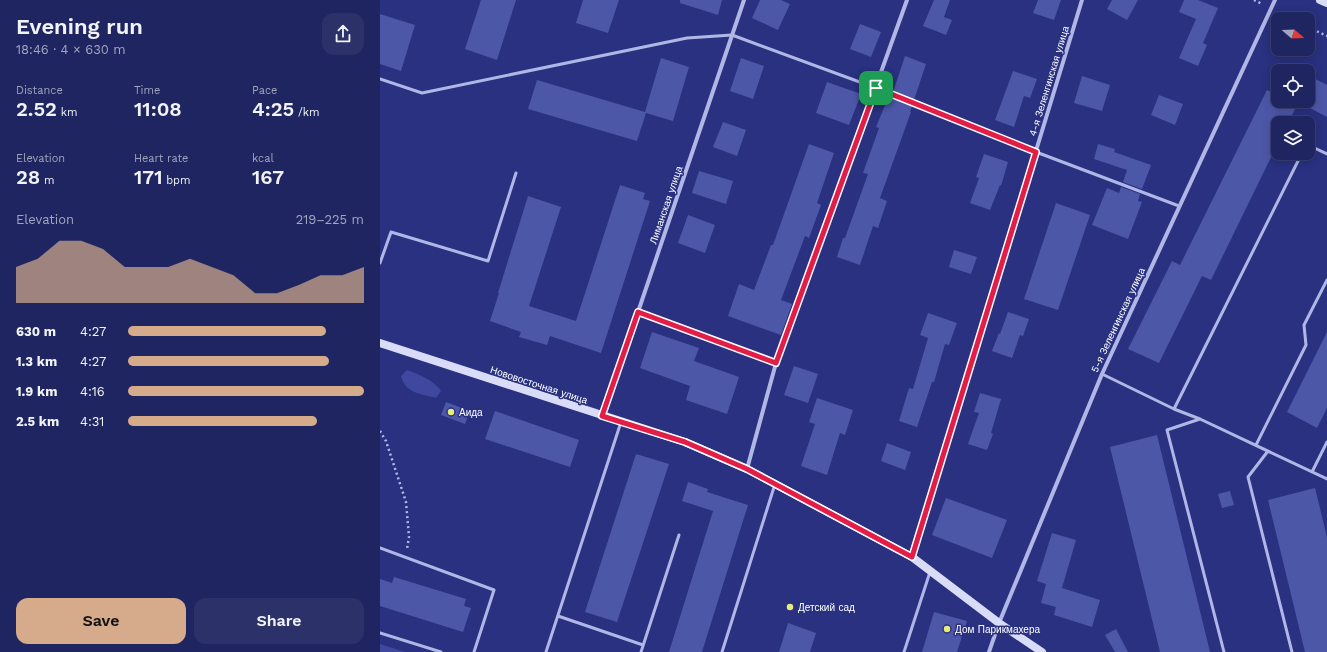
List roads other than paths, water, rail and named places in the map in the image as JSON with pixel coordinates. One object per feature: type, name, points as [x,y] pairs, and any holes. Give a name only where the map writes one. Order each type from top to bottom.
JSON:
[{"type":"main road","points":[[1320,0],[1327,3]]},
{"type":"main road","name":"Нововосточная улица","points":[[380,343],[685,442],[747,469],[912,557],[999,623],[1042,652]]},
{"type":"street","name":"Лиманская улица","points":[[602,416],[744,0]]},
{"type":"street","points":[[747,469],[776,363],[907,0]]},
{"type":"street","name":"4-я Зеленгинская улица","points":[[912,557],[1082,0]]},
{"type":"street","name":"5-я Зеленгинская улица","points":[[989,652],[999,623],[1102,374],[1275,0]]},
{"type":"lane","points":[[380,79],[422,93],[687,38],[732,35],[876,88],[1036,152],[1179,206]]},
{"type":"lane","points":[[1315,148],[1327,154]]},
{"type":"lane","points":[[1174,409],[1298,160]]},
{"type":"lane","points":[[380,263],[391,232],[488,261],[516,173]]},
{"type":"lane","points":[[1256,445],[1306,345],[1304,326],[1327,280]]},
{"type":"lane","points":[[638,312],[776,363]]},
{"type":"lane","points":[[1102,374],[1174,409],[1200,418],[1327,479]]},
{"type":"lane","points":[[1200,418],[1167,430],[1224,652]]},
{"type":"lane","points":[[546,652],[621,422]]},
{"type":"lane","points":[[1312,472],[1327,442]]},
{"type":"lane","points":[[1268,451],[1248,477],[1292,652]]},
{"type":"lane","points":[[722,652],[776,484]]},
{"type":"lane","points":[[641,652],[678,535]]},
{"type":"lane","points":[[380,548],[494,590],[474,652]]},
{"type":"lane","points":[[904,652],[930,570]]},
{"type":"lane","points":[[558,616],[643,645]]},
{"type":"lane","points":[[380,633],[441,652]]},
{"type":"place","name":"Аида","points":[[451,412]]},
{"type":"place","name":"Детский сад","points":[[790,607]]},
{"type":"place","name":"Дом Парикмахера","points":[[947,629]]}]
